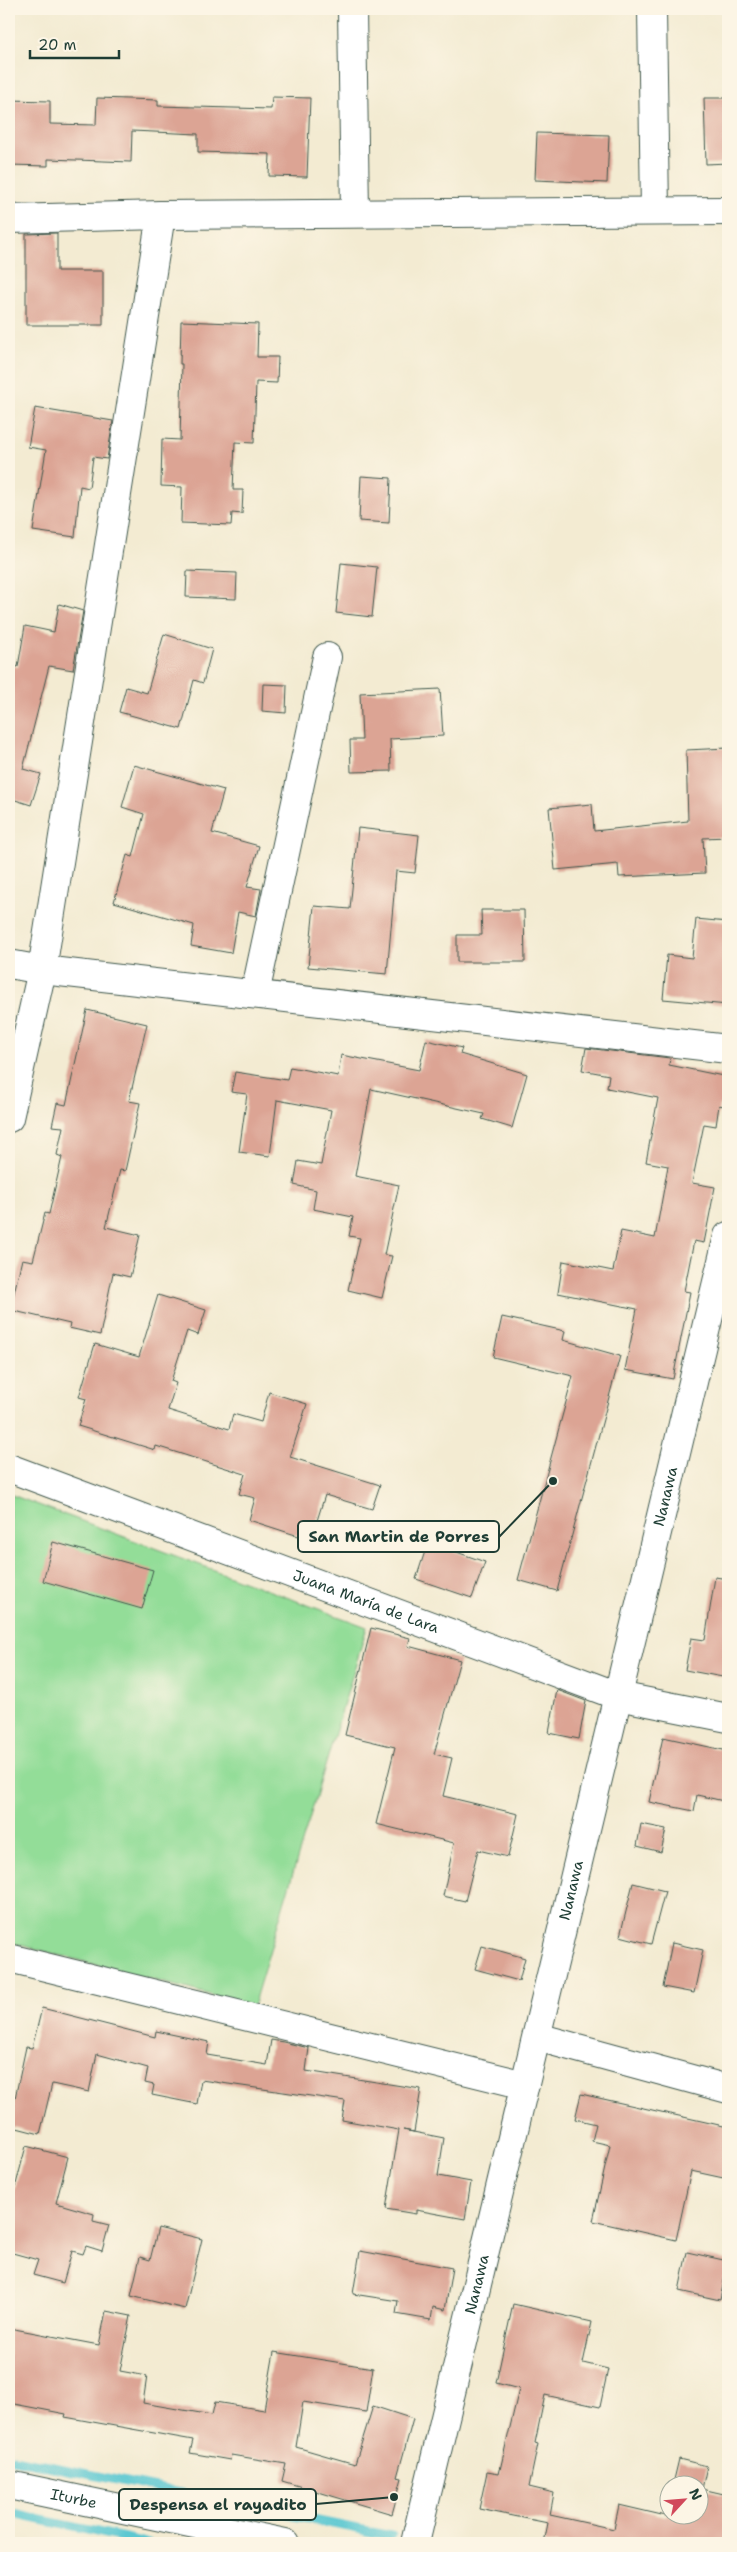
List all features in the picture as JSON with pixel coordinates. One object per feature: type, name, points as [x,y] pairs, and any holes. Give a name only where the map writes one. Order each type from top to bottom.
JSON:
[{"type":"street","points":[[352,9],[355,213]]},
{"type":"street","points":[[652,9],[655,211]]},
{"type":"street","points":[[9,219],[161,215],[728,211]]},
{"type":"street","points":[[9,1118],[42,970],[161,215]]},
{"type":"street","points":[[255,994],[326,657]]},
{"type":"street","points":[[9,964],[42,970],[728,1049]]},
{"type":"street","name":"Nanawa","points":[[416,2543],[728,1236]]},
{"type":"street","name":"Juana María de Lara","points":[[9,1468],[618,1696],[728,1718]]},
{"type":"street","points":[[9,1958],[525,2085]]},
{"type":"street","points":[[537,2037],[728,2089]]},
{"type":"street","name":"Iturbe","points":[[9,2485],[285,2543]]},
{"type":"green space","points":[[9,1494],[367,1627],[253,2006],[9,1942]]},
{"type":"building","points":[[272,97],[310,98],[307,177],[269,176],[270,154],[198,152],[198,134],[132,131],[131,162],[48,159],[48,166],[9,165],[9,100],[50,101],[50,124],[96,125],[97,98],[158,100],[158,106],[271,109]]},
{"type":"building","points":[[704,98],[728,98],[728,163],[706,164]]},
{"type":"building","points":[[537,133],[609,135],[607,183],[535,180]]},
{"type":"building","points":[[57,233],[57,271],[103,271],[103,325],[26,325],[26,234]]},
{"type":"building","points":[[181,321],[258,324],[257,357],[278,357],[277,383],[256,382],[254,443],[235,442],[233,490],[243,490],[242,514],[232,513],[231,525],[181,523],[182,487],[161,486],[162,439],[180,440]]},
{"type":"building","points":[[35,408],[113,421],[107,459],[93,457],[89,488],[80,486],[75,537],[33,531],[46,450],[28,447]]},
{"type":"building","points":[[361,476],[391,478],[389,523],[359,521]]},
{"type":"building","points":[[341,563],[377,567],[372,617],[336,613]]},
{"type":"building","points":[[187,571],[237,573],[236,599],[186,597]]},
{"type":"building","points":[[59,604],[83,611],[73,670],[49,666],[23,769],[41,774],[31,805],[9,798],[9,665],[18,667],[25,626],[54,632]]},
{"type":"building","points":[[164,634],[212,649],[203,683],[194,680],[181,729],[119,712],[126,687],[147,693]]},
{"type":"building","points":[[263,684],[287,685],[286,713],[262,711]]},
{"type":"building","points":[[440,689],[443,736],[390,739],[391,771],[351,772],[350,740],[362,740],[360,693]]},
{"type":"building","points":[[728,748],[728,837],[703,838],[705,873],[619,877],[618,864],[555,870],[549,808],[592,804],[594,831],[688,821],[686,750]]},
{"type":"building","points":[[134,765],[224,790],[212,833],[259,846],[247,887],[261,889],[256,916],[238,912],[231,953],[191,946],[194,925],[114,902],[127,855],[133,857],[144,814],[122,807]]},
{"type":"building","points":[[358,828],[419,835],[415,873],[396,871],[387,974],[308,967],[314,906],[350,909]]},
{"type":"building","points":[[481,910],[524,910],[525,962],[457,962],[457,935],[482,935]]},
{"type":"building","points":[[696,919],[728,922],[728,1005],[663,999],[667,955],[692,958]]},
{"type":"building","points":[[87,1010],[147,1024],[129,1101],[140,1103],[125,1171],[120,1170],[106,1227],[140,1235],[130,1277],[113,1273],[100,1335],[69,1328],[70,1324],[10,1310],[22,1259],[33,1261],[45,1213],[49,1214],[62,1157],[57,1155],[63,1127],[52,1126],[57,1103],[66,1105]]},
{"type":"building","points":[[426,1040],[462,1048],[460,1054],[527,1074],[512,1128],[482,1119],[484,1114],[371,1089],[355,1176],[399,1185],[384,1255],[392,1256],[382,1298],[348,1290],[360,1238],[349,1236],[353,1217],[313,1209],[316,1190],[294,1185],[298,1161],[321,1165],[331,1110],[277,1100],[270,1156],[239,1152],[247,1094],[231,1092],[235,1072],[287,1080],[290,1067],[338,1076],[341,1055],[419,1070]]},
{"type":"building","points":[[586,1048],[670,1058],[669,1065],[728,1077],[728,1107],[719,1105],[716,1126],[704,1124],[692,1183],[715,1187],[704,1243],[694,1241],[684,1291],[690,1292],[673,1379],[625,1370],[637,1309],[558,1293],[563,1261],[613,1271],[621,1231],[655,1238],[668,1166],[646,1162],[658,1098],[607,1088],[609,1075],[582,1070]]},
{"type":"building","points":[[158,1295],[206,1310],[198,1335],[187,1331],[171,1381],[176,1383],[168,1410],[229,1429],[233,1414],[261,1422],[269,1392],[307,1404],[290,1457],[380,1485],[372,1509],[325,1495],[311,1540],[249,1520],[255,1498],[239,1494],[245,1474],[156,1446],[155,1450],[78,1426],[86,1399],[79,1397],[95,1344],[139,1357]]},
{"type":"building","points":[[502,1317],[565,1331],[563,1340],[620,1356],[557,1591],[518,1580],[573,1376],[493,1357]]},
{"type":"building","points":[[53,1542],[153,1570],[142,1609],[43,1581]]},
{"type":"building","points":[[428,1542],[485,1562],[472,1598],[416,1579]]},
{"type":"building","points":[[715,1577],[728,1579],[728,1678],[685,1670],[691,1638],[705,1640]]},
{"type":"building","points":[[371,1628],[410,1638],[408,1646],[460,1660],[434,1754],[452,1758],[443,1796],[518,1814],[508,1857],[478,1850],[465,1901],[443,1896],[454,1843],[376,1824],[395,1747],[345,1735]]},
{"type":"building","points":[[557,1690],[586,1701],[579,1739],[549,1733]]},
{"type":"building","points":[[663,1737],[728,1751],[728,1802],[697,1795],[694,1811],[649,1802]]},
{"type":"building","points":[[641,1824],[666,1829],[661,1852],[637,1846]]},
{"type":"building","points":[[633,1883],[665,1891],[651,1944],[620,1936]]},
{"type":"building","points":[[672,1943],[703,1950],[694,1993],[663,1987]]},
{"type":"building","points":[[482,1946],[525,1958],[519,1981],[475,1969]]},
{"type":"building","points":[[42,2008],[155,2037],[156,2031],[209,2042],[207,2055],[267,2065],[271,2040],[283,2042],[309,2048],[306,2071],[421,2089],[414,2132],[403,2130],[444,2138],[438,2176],[471,2182],[465,2219],[416,2210],[416,2214],[386,2209],[399,2130],[342,2120],[345,2101],[201,2080],[197,2104],[152,2095],[154,2085],[145,2083],[148,2068],[97,2054],[89,2092],[52,2084],[40,2134],[9,2126],[26,2047],[32,2048]]},
{"type":"building","points":[[581,2094],[728,2127],[728,2179],[691,2171],[676,2240],[593,2221],[610,2145],[592,2141],[596,2124],[575,2119]]},
{"type":"building","points":[[26,2146],[68,2157],[56,2203],[94,2214],[93,2221],[109,2225],[102,2251],[86,2246],[83,2254],[72,2251],[63,2283],[33,2275],[38,2260],[9,2252],[9,2190],[14,2192]]},
{"type":"building","points":[[158,2228],[202,2239],[185,2309],[131,2296],[140,2257],[150,2260]]},
{"type":"building","points":[[360,2251],[452,2268],[445,2310],[433,2307],[431,2320],[396,2314],[398,2301],[353,2294]]},
{"type":"building","points":[[687,2252],[728,2261],[720,2300],[679,2291]]},
{"type":"building","points":[[513,2304],[592,2322],[583,2363],[608,2369],[600,2407],[545,2395],[535,2443],[538,2444],[529,2487],[554,2493],[550,2515],[614,2529],[619,2505],[660,2515],[660,2524],[710,2524],[710,2491],[728,2495],[728,2543],[544,2543],[548,2523],[479,2509],[487,2472],[499,2474],[519,2389],[496,2383]]},
{"type":"building","points":[[106,2311],[131,2316],[120,2371],[147,2376],[143,2403],[212,2415],[215,2402],[264,2410],[274,2352],[373,2368],[366,2412],[303,2402],[296,2447],[355,2464],[373,2406],[413,2419],[397,2477],[402,2478],[392,2514],[282,2481],[286,2464],[231,2455],[230,2460],[190,2453],[193,2440],[65,2417],[66,2414],[9,2403],[9,2328],[99,2345]]},
{"type":"building","points":[[679,2459],[707,2466],[705,2474],[675,2474]]},
{"type":"waterway","points":[[9,2458],[392,2536]]},
{"type":"waterway","points":[[9,2513],[148,2543]]},
{"type":"place","name":"San Martin de Porres","points":[[553,1481]]},
{"type":"place","name":"Despensa el rayadito","points":[[394,2497]]}]
